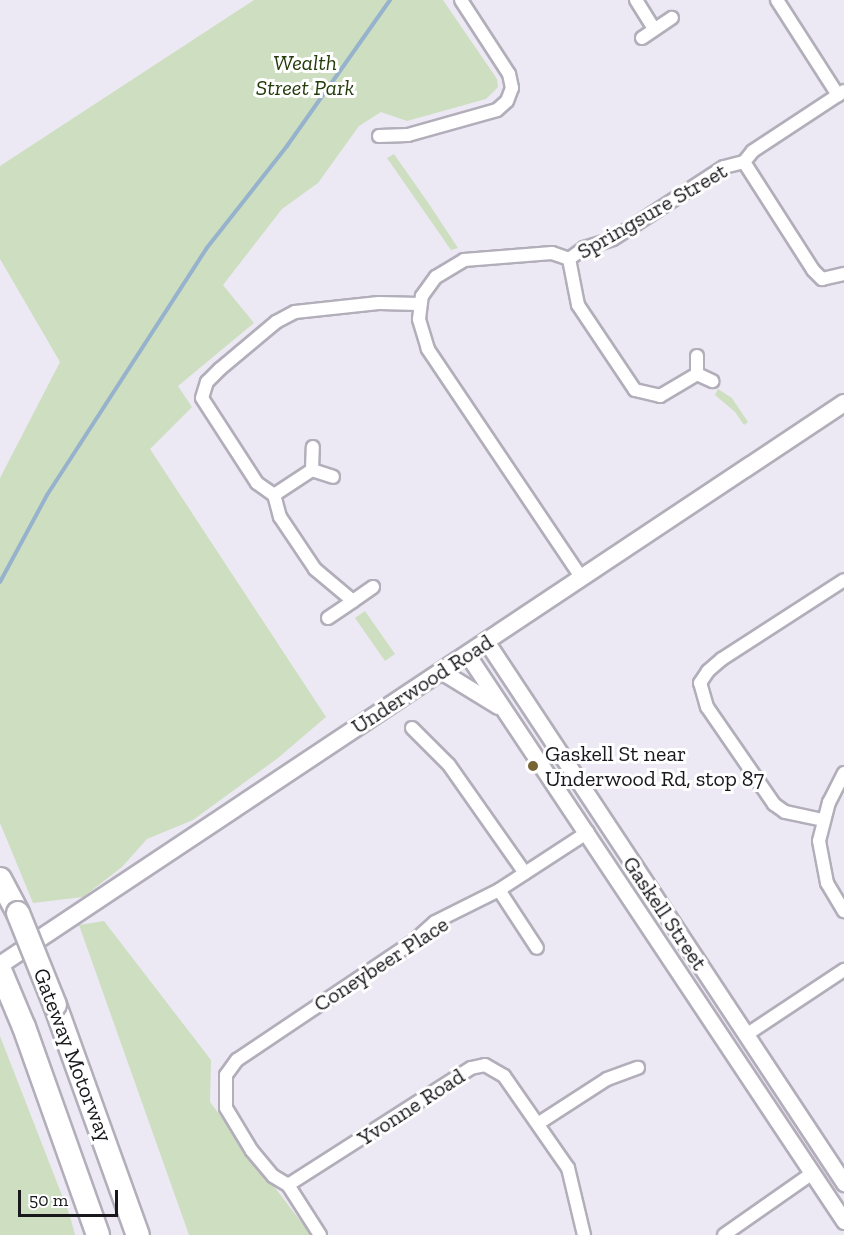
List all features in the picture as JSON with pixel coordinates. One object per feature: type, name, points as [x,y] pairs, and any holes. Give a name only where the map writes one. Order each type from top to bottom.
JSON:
[{"type":"highway","name":"Gateway Motorway","points":[[0,879],[18,913],[55,1005],[138,1235]]},
{"type":"highway","name":"Gateway Motorway","points":[[0,970],[24,1027],[98,1235]]},
{"type":"main road","name":"Underwood Road","points":[[0,965],[844,403]]},
{"type":"street","points":[[379,136],[408,135],[497,110],[507,101],[512,88],[509,74],[461,0]]},
{"type":"street","points":[[636,0],[653,27]]},
{"type":"street","points":[[777,0],[841,93]]},
{"type":"street","points":[[642,38],[653,27],[672,18]]},
{"type":"street","name":"Springsure Street","points":[[419,304],[436,277],[464,261],[552,253],[569,259],[584,248],[613,239],[724,167],[744,162],[753,151],[841,93]]},
{"type":"street","points":[[744,162],[813,270],[822,279],[844,274]]},
{"type":"street","points":[[569,259],[578,305],[635,390],[660,396],[697,374]]},
{"type":"street","points":[[352,601],[315,569],[280,517],[274,495],[257,483],[202,398],[207,382],[276,322],[295,312],[378,303],[419,304],[418,319],[428,349],[581,577]]},
{"type":"street","points":[[697,356],[697,374]]},
{"type":"street","points":[[697,374],[712,381]]},
{"type":"street","points":[[312,470],[313,447]]},
{"type":"street","points":[[274,495],[312,470]]},
{"type":"street","points":[[312,470],[333,477]]},
{"type":"street","points":[[823,820],[785,812],[774,804],[707,707],[700,683],[722,659],[844,580]]},
{"type":"street","points":[[328,618],[373,587]]},
{"type":"street","name":"Gaskell Street","points":[[486,641],[844,1183]]},
{"type":"street","name":"Gaskell Street","points":[[467,654],[588,832],[844,1221]]},
{"type":"street","name":"Gaskell Street","points":[[441,671],[503,710]]},
{"type":"street","points":[[412,728],[449,765],[525,873]]},
{"type":"street","points":[[844,773],[823,820],[821,864],[844,911]]},
{"type":"street","name":"Coneybeer Place","points":[[288,1185],[273,1176],[252,1151],[226,1108],[226,1075],[237,1060],[414,941],[435,922],[499,890],[604,821]]},
{"type":"street","points":[[499,890],[537,948]]},
{"type":"street","points":[[730,1046],[844,970]]},
{"type":"street","name":"Yvonne Road","points":[[288,1185],[471,1068],[485,1065],[496,1069],[539,1123],[568,1168],[584,1235]]},
{"type":"street","points":[[539,1123],[607,1079],[639,1068]]},
{"type":"street","points":[[724,1235],[830,1161]]},
{"type":"street","points":[[288,1185],[320,1235]]},
{"type":"green space","name":"Wealth Street Park","points":[[254,0],[443,0],[497,79],[498,87],[486,99],[407,121],[381,112],[359,126],[318,183],[282,209],[223,285],[254,323],[178,386],[192,407],[150,449],[326,717],[278,758],[193,820],[147,839],[122,867],[83,897],[33,903],[0,823],[0,478],[60,362],[0,259],[0,166]]},
{"type":"green space","points":[[394,154],[458,248],[451,250],[387,158]]},
{"type":"green space","points":[[718,389],[732,398],[748,422],[744,425],[735,412],[715,395]]},
{"type":"green space","points":[[365,611],[395,654],[385,661],[355,618]]},
{"type":"green space","points":[[104,921],[211,1060],[210,1102],[311,1235],[189,1235],[79,925]]},
{"type":"green space","points":[[0,1036],[70,1216],[75,1235],[0,1235]]},
{"type":"waterway","points":[[0,582],[47,495],[206,249],[287,146],[390,0]]},
{"type":"place","name":"Gaskell St near Underwood Rd, stop 87","points":[[533,766]]}]
